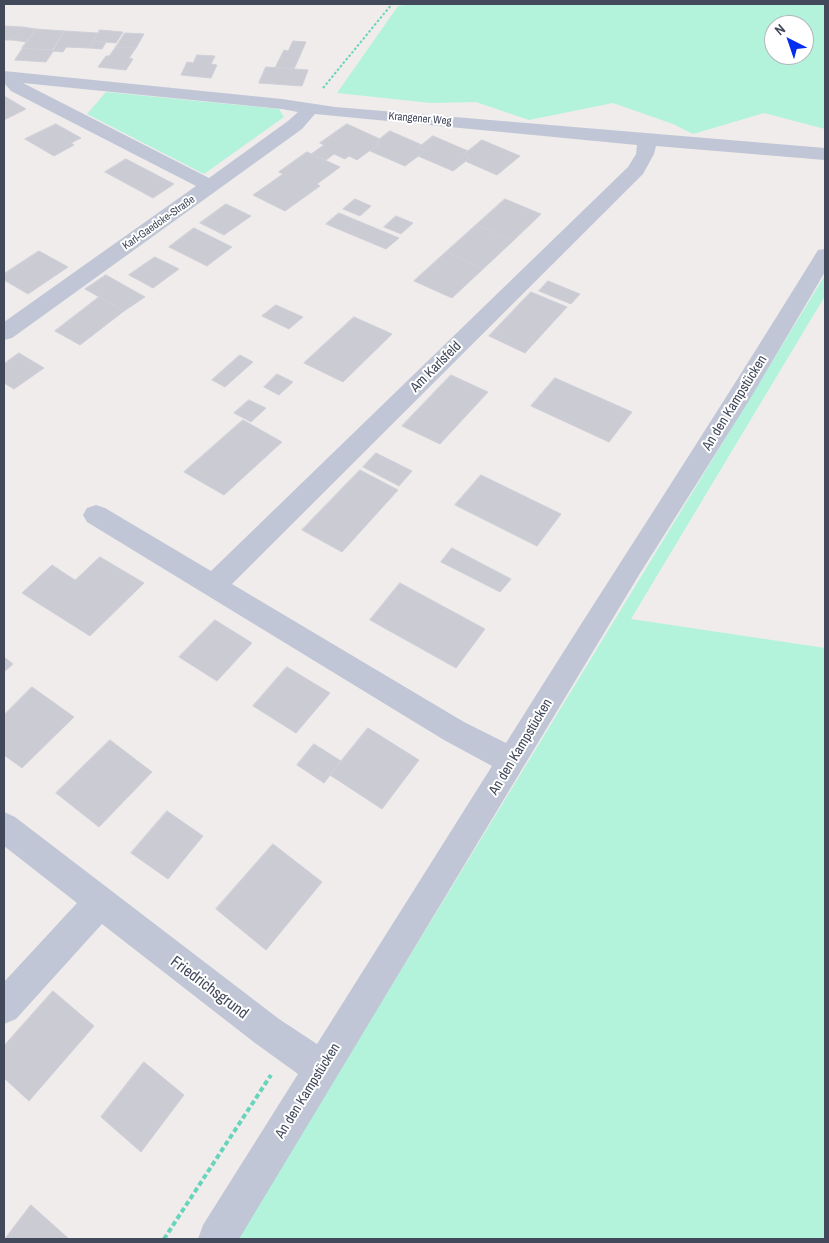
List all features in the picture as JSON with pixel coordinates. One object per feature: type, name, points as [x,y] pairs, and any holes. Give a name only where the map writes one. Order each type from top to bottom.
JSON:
[{"type":"street","name":"Krangener Weg","points":[[210,186],[17,87],[12,82],[10,76],[309,108],[647,140],[825,154]]},
{"type":"street","name":"Karl-Gaedcke-Straße","points":[[4,333],[295,125],[305,116],[309,108]]},
{"type":"street","name":"Am Karlsfeld","points":[[213,586],[636,170],[645,154],[647,140]]},
{"type":"street","name":"An den Kampstücken","points":[[217,1239],[630,568],[742,393],[825,255]]},
{"type":"street","points":[[96,515],[454,731],[512,761]]},
{"type":"street","name":"Friedrichsgrund","points":[[4,828],[99,903],[322,1069]]},
{"type":"street","points":[[4,1007],[99,903]]},
{"type":"path","points":[[309,108],[392,4]]},
{"type":"path","points":[[164,1239],[290,1047]]},
{"type":"green space","points":[[411,4],[825,4],[825,129],[764,113],[693,134],[673,124],[613,103],[529,120],[476,102],[431,103],[337,93],[398,6]]},
{"type":"green space","points":[[106,92],[279,109],[284,117],[204,174],[87,114]]},
{"type":"green space","points":[[825,275],[825,296],[631,619],[825,648],[825,1239],[237,1239]]},
{"type":"building","points":[[4,26],[22,27],[12,40],[4,40]]},
{"type":"building","points":[[22,27],[36,29],[27,42],[12,40]]},
{"type":"building","points":[[36,29],[64,31],[52,50],[22,48]]},
{"type":"building","points":[[100,30],[123,32],[116,43],[93,41]]},
{"type":"building","points":[[64,31],[98,33],[89,48],[66,47],[63,52],[53,51]]},
{"type":"building","points":[[125,33],[144,34],[136,48],[116,47]]},
{"type":"building","points":[[93,41],[106,42],[102,49],[89,48]]},
{"type":"building","points":[[293,41],[306,42],[294,69],[275,68],[284,50],[288,51]]},
{"type":"building","points":[[116,47],[136,48],[129,58],[133,59],[126,70],[98,67],[106,56],[109,56]]},
{"type":"building","points":[[23,48],[54,50],[46,62],[15,60]]},
{"type":"building","points":[[197,55],[215,56],[211,64],[217,65],[211,78],[181,75],[187,62],[193,63]]},
{"type":"building","points":[[266,67],[308,70],[302,86],[259,83]]},
{"type":"building","points":[[4,96],[26,109],[4,120]]},
{"type":"building","points":[[56,124],[81,138],[71,143],[74,145],[54,156],[25,139]]},
{"type":"building","points":[[347,124],[380,139],[376,142],[380,143],[357,160],[349,156],[345,159],[334,154],[326,160],[311,154],[324,145],[320,143]]},
{"type":"building","points":[[390,131],[422,145],[418,148],[425,151],[405,166],[370,151],[380,143],[376,142]]},
{"type":"building","points":[[433,136],[468,151],[463,155],[470,158],[453,171],[418,156],[425,151],[418,148]]},
{"type":"building","points":[[482,140],[520,156],[497,175],[465,161],[470,158],[463,155]]},
{"type":"building","points":[[307,152],[340,167],[317,184],[320,186],[285,211],[253,195],[283,174],[279,172]]},
{"type":"building","points":[[126,159],[174,184],[153,198],[105,172]]},
{"type":"building","points":[[355,199],[371,206],[360,216],[343,209]]},
{"type":"building","points":[[505,199],[541,214],[513,241],[476,225]]},
{"type":"building","points":[[226,204],[251,216],[224,235],[200,223]]},
{"type":"building","points":[[339,213],[399,238],[386,249],[326,224]]},
{"type":"building","points":[[396,216],[413,223],[401,234],[384,227]]},
{"type":"building","points":[[476,225],[513,241],[483,269],[446,252]]},
{"type":"building","points":[[194,228],[232,247],[207,266],[169,247]]},
{"type":"building","points":[[39,251],[68,267],[28,294],[4,280],[4,274]]},
{"type":"building","points":[[446,252],[483,269],[452,298],[414,281]]},
{"type":"building","points":[[155,257],[179,269],[153,288],[129,275]]},
{"type":"building","points":[[106,275],[145,297],[124,311],[85,289]]},
{"type":"building","points":[[548,281],[580,294],[571,304],[539,291]]},
{"type":"building","points":[[531,292],[567,307],[525,353],[489,336]]},
{"type":"building","points":[[99,297],[124,311],[80,345],[55,331]]},
{"type":"building","points":[[276,305],[303,317],[289,329],[262,316]]},
{"type":"building","points":[[354,317],[392,334],[343,382],[304,363]]},
{"type":"building","points":[[19,353],[44,368],[14,389],[4,383],[4,364]]},
{"type":"building","points":[[240,355],[253,362],[225,387],[212,380]]},
{"type":"building","points":[[277,374],[293,382],[279,395],[264,387]]},
{"type":"building","points":[[451,375],[488,392],[440,444],[402,426]]},
{"type":"building","points":[[555,378],[632,412],[609,442],[531,406]]},
{"type":"building","points":[[249,400],[266,408],[251,422],[234,413]]},
{"type":"building","points":[[243,420],[282,442],[224,495],[184,472]]},
{"type":"building","points":[[376,453],[412,471],[399,486],[363,467]]},
{"type":"building","points":[[360,470],[398,490],[342,552],[302,530]]},
{"type":"building","points":[[481,475],[561,514],[537,546],[455,505]]},
{"type":"building","points":[[452,548],[511,579],[500,592],[441,562]]},
{"type":"building","points":[[100,557],[144,583],[90,636],[22,593],[52,565],[75,580]]},
{"type":"building","points":[[400,583],[485,629],[456,668],[370,620]]},
{"type":"building","points":[[215,620],[252,643],[217,681],[179,657]]},
{"type":"building","points":[[4,657],[13,664],[4,672]]},
{"type":"building","points":[[287,667],[330,693],[296,733],[253,706]]},
{"type":"building","points":[[32,687],[74,717],[22,768],[4,755],[4,715]]},
{"type":"building","points":[[368,728],[419,760],[382,809],[330,775]]},
{"type":"building","points":[[110,740],[152,772],[99,827],[56,793]]},
{"type":"building","points":[[314,744],[341,761],[324,783],[297,765]]},
{"type":"building","points":[[167,811],[203,836],[168,879],[131,853]]},
{"type":"building","points":[[273,844],[322,882],[266,950],[216,909]]},
{"type":"building","points":[[53,991],[94,1026],[29,1101],[4,1078],[4,1046]]},
{"type":"building","points":[[144,1062],[184,1095],[141,1152],[101,1117]]},
{"type":"building","points":[[31,1205],[69,1239],[5,1239]]}]
